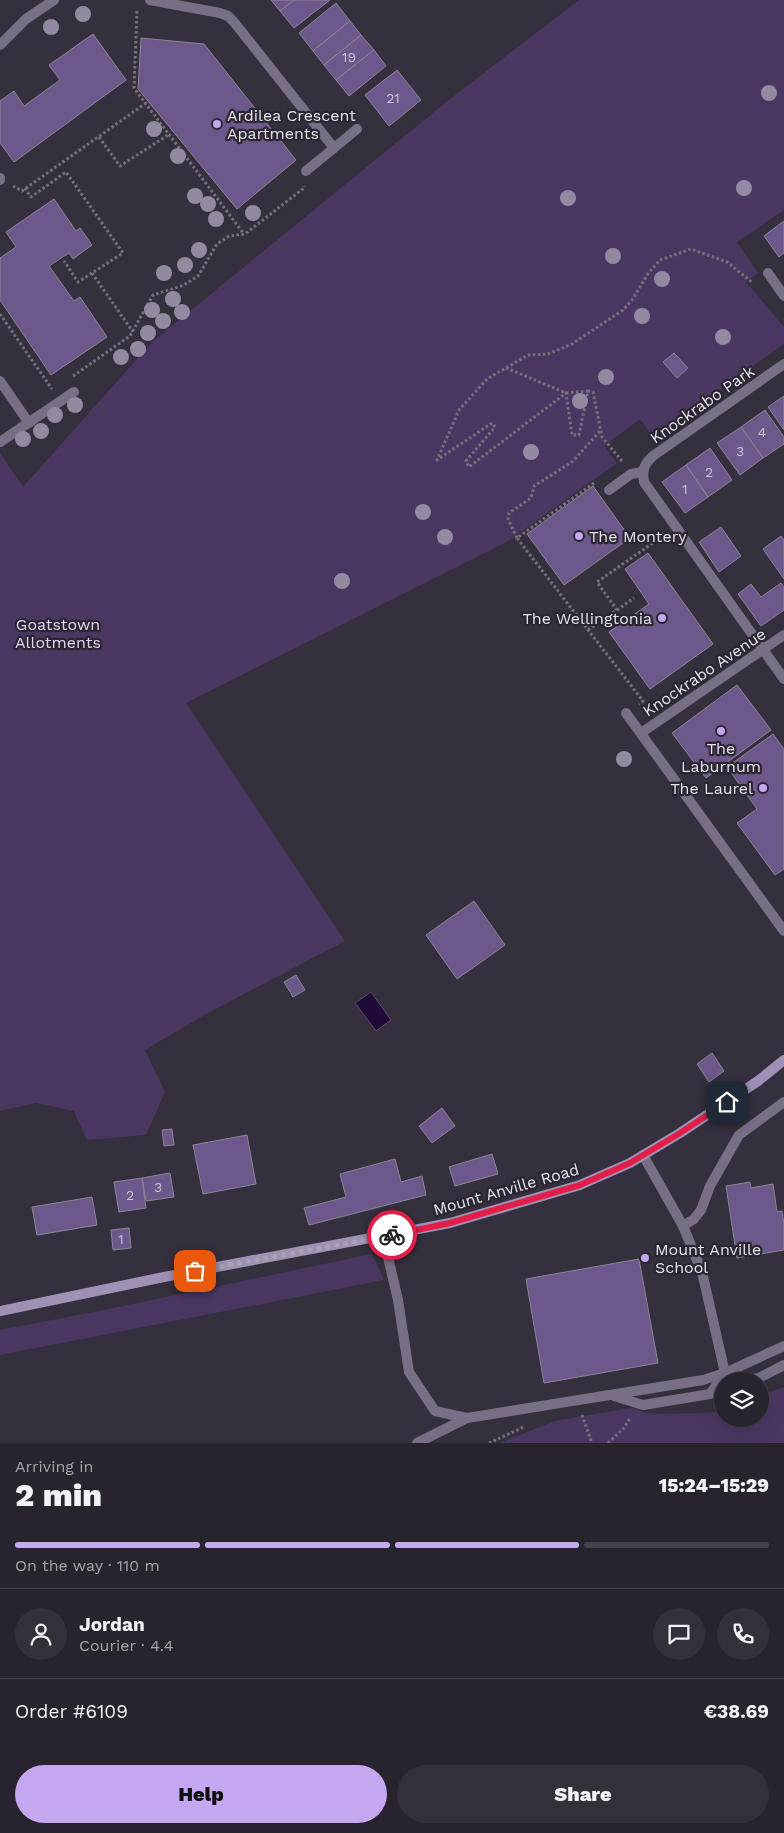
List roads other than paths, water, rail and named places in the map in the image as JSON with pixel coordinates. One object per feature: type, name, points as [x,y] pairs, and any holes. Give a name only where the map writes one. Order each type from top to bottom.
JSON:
[{"type":"main road","name":"Mount Anville Road","points":[[0,1311],[164,1277],[450,1223],[580,1185],[643,1155],[696,1123],[784,1060]]},
{"type":"street","points":[[0,46],[26,19],[54,0]]},
{"type":"street","points":[[150,0],[228,16],[334,148]]},
{"type":"street","points":[[306,170],[357,128]]},
{"type":"street","points":[[768,273],[784,296]]},
{"type":"street","name":"Knockrabo Park","points":[[642,472],[646,463],[654,456],[784,364]]},
{"type":"street","points":[[0,381],[29,423]]},
{"type":"street","points":[[0,442],[74,392]]},
{"type":"street","points":[[609,490],[631,474],[642,472],[644,482],[784,679]]},
{"type":"street","name":"Knockrabo Avenue","points":[[641,733],[784,635]]},
{"type":"street","points":[[626,713],[784,931]]},
{"type":"street","points":[[683,1226],[694,1219],[701,1210],[710,1186],[739,1135],[784,1102]]},
{"type":"street","points":[[643,1155],[683,1226],[702,1272],[725,1372]]},
{"type":"street","points":[[383,1236],[398,1300],[410,1372],[435,1411],[467,1418]]},
{"type":"street","points":[[727,1372],[784,1346]]},
{"type":"street","points":[[769,1373],[784,1365]]},
{"type":"street","points":[[417,1443],[467,1418],[703,1380],[714,1376]]},
{"type":"street","points":[[610,1395],[642,1405],[710,1394],[714,1388]]},
{"type":"place","name":"Ardilea Crescent Apartments","points":[[217,124]]},
{"type":"place","name":"The Montery","points":[[579,536]]},
{"type":"place","name":"The Wellingtonia","points":[[662,618]]},
{"type":"place","name":"The Laburnum","points":[[721,731]]},
{"type":"place","name":"The Laurel","points":[[763,788]]},
{"type":"place","name":"Mount Anville School","points":[[645,1258]]},
{"type":"park label","name":"Goatstown Allotments","points":[[58,633]]}]
